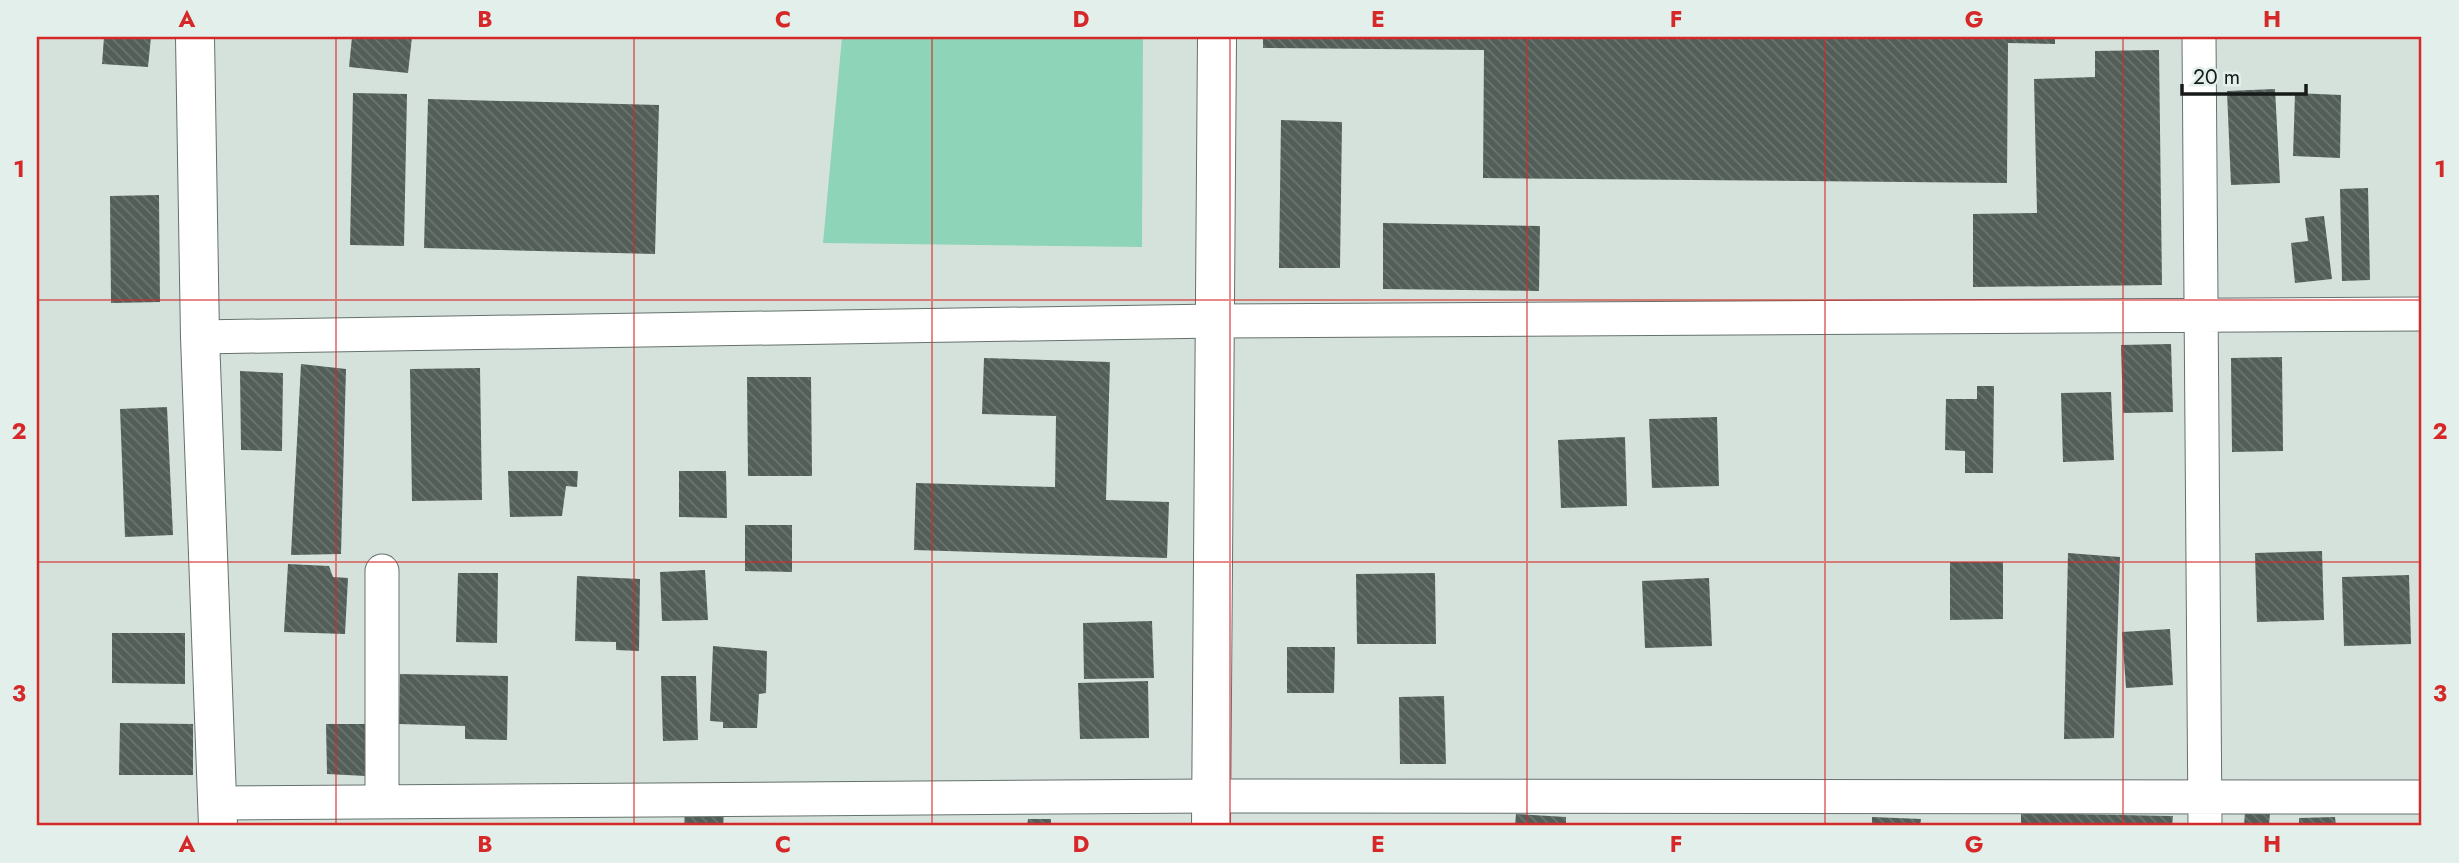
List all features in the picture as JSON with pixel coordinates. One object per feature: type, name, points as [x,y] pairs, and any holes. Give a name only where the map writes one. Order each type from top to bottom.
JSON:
[{"type":"street","points":[[195,37],[201,337],[217,815],[382,802],[1211,811],[2205,812],[2422,797]]},
{"type":"street","points":[[1211,811],[1217,37]]},
{"type":"street","points":[[2199,37],[2205,812]]},
{"type":"street","points":[[201,337],[1216,321],[2422,314]]},
{"type":"street","points":[[382,571],[382,802]]},
{"type":"green space","points":[[842,37],[1143,37],[1142,247],[823,243]]},
{"type":"building","points":[[104,37],[151,37],[148,67],[102,64]]},
{"type":"building","points":[[352,37],[412,37],[408,73],[349,67]]},
{"type":"building","points":[[1263,37],[2055,37],[2055,44],[2008,43],[2007,183],[1483,178],[1484,50],[1263,48]]},
{"type":"building","points":[[2159,50],[2162,285],[1973,287],[1973,214],[2037,213],[2034,79],[2095,77],[2095,51]]},
{"type":"building","points":[[2275,89],[2280,183],[2231,185],[2227,91]]},
{"type":"building","points":[[353,93],[407,94],[404,246],[350,245]]},
{"type":"building","points":[[2295,93],[2341,95],[2340,158],[2293,156]]},
{"type":"building","points":[[428,99],[659,105],[655,254],[424,248]]},
{"type":"building","points":[[1281,120],[1342,122],[1340,268],[1279,268]]},
{"type":"building","points":[[2368,188],[2370,280],[2342,281],[2340,189]]},
{"type":"building","points":[[159,195],[160,302],[111,303],[110,196]]},
{"type":"building","points":[[2324,216],[2332,279],[2295,283],[2291,243],[2308,241],[2305,218]]},
{"type":"building","points":[[1383,223],[1540,226],[1539,291],[1383,289]]},
{"type":"building","points":[[2171,344],[2173,412],[2123,413],[2121,345]]},
{"type":"building","points":[[2282,357],[2283,451],[2232,452],[2231,358]]},
{"type":"building","points":[[984,358],[1110,362],[1106,500],[1169,502],[1167,558],[914,550],[916,483],[1055,487],[1056,416],[982,414]]},
{"type":"building","points":[[301,364],[346,369],[341,554],[291,555]]},
{"type":"building","points":[[480,368],[482,500],[412,501],[410,369]]},
{"type":"building","points":[[240,371],[283,373],[282,451],[241,450]]},
{"type":"building","points":[[747,377],[811,377],[812,476],[748,476]]},
{"type":"building","points":[[1977,386],[1994,386],[1993,473],[1965,473],[1965,451],[1945,450],[1946,399],[1977,399]]},
{"type":"building","points":[[2111,392],[2114,460],[2063,462],[2061,393]]},
{"type":"building","points":[[167,407],[173,535],[125,537],[120,409]]},
{"type":"building","points":[[1717,417],[1719,486],[1652,488],[1649,419]]},
{"type":"building","points":[[1625,437],[1627,506],[1561,508],[1558,440]]},
{"type":"building","points":[[508,471],[578,471],[577,487],[566,486],[562,516],[510,517]]},
{"type":"building","points":[[679,471],[726,471],[727,518],[679,517]]},
{"type":"building","points":[[745,525],[792,525],[792,572],[745,571]]},
{"type":"building","points":[[2322,551],[2324,620],[2257,622],[2255,553]]},
{"type":"building","points":[[2068,553],[2120,557],[2114,738],[2064,739]]},
{"type":"building","points":[[1950,562],[2003,562],[2003,619],[1950,620]]},
{"type":"building","points":[[288,564],[329,566],[333,577],[348,578],[345,634],[284,632]]},
{"type":"building","points":[[705,570],[708,620],[662,621],[660,572]]},
{"type":"building","points":[[458,573],[498,573],[497,643],[456,642]]},
{"type":"building","points":[[1435,573],[1436,644],[1357,644],[1356,574]]},
{"type":"building","points":[[2409,575],[2411,644],[2344,646],[2342,577]]},
{"type":"building","points":[[577,576],[640,579],[639,651],[616,650],[616,642],[575,641]]},
{"type":"building","points":[[1709,578],[1712,646],[1645,648],[1642,581]]},
{"type":"building","points":[[1152,621],[1154,678],[1084,679],[1083,623]]},
{"type":"building","points":[[2170,629],[2173,685],[2126,688],[2122,632]]},
{"type":"building","points":[[112,633],[185,633],[185,684],[112,683]]},
{"type":"building","points":[[713,646],[767,651],[766,693],[759,694],[757,728],[723,728],[723,722],[710,721]]},
{"type":"building","points":[[1287,647],[1335,647],[1334,693],[1287,693]]},
{"type":"building","points":[[400,674],[508,676],[507,740],[465,739],[465,726],[399,724]]},
{"type":"building","points":[[661,676],[696,676],[698,740],[663,741]]},
{"type":"building","points":[[1148,681],[1149,738],[1080,739],[1078,683]]},
{"type":"building","points":[[1444,696],[1446,764],[1400,764],[1399,697]]},
{"type":"building","points":[[120,723],[193,724],[193,775],[119,775]]},
{"type":"building","points":[[326,724],[368,724],[366,776],[327,774]]},
{"type":"building","points":[[2245,811],[2270,812],[2269,826],[2244,826]]},
{"type":"building","points":[[685,812],[724,813],[723,826],[684,826]]},
{"type":"building","points":[[2021,813],[2173,816],[2172,826],[2021,826]]},
{"type":"building","points":[[1516,814],[1566,817],[1566,826],[1515,826]]},
{"type":"building","points":[[1872,817],[1921,819],[1920,826],[1872,826]]},
{"type":"building","points":[[2335,817],[2336,826],[2299,826],[2299,818]]},
{"type":"building","points":[[1028,819],[1051,819],[1051,826],[1027,826]]}]
